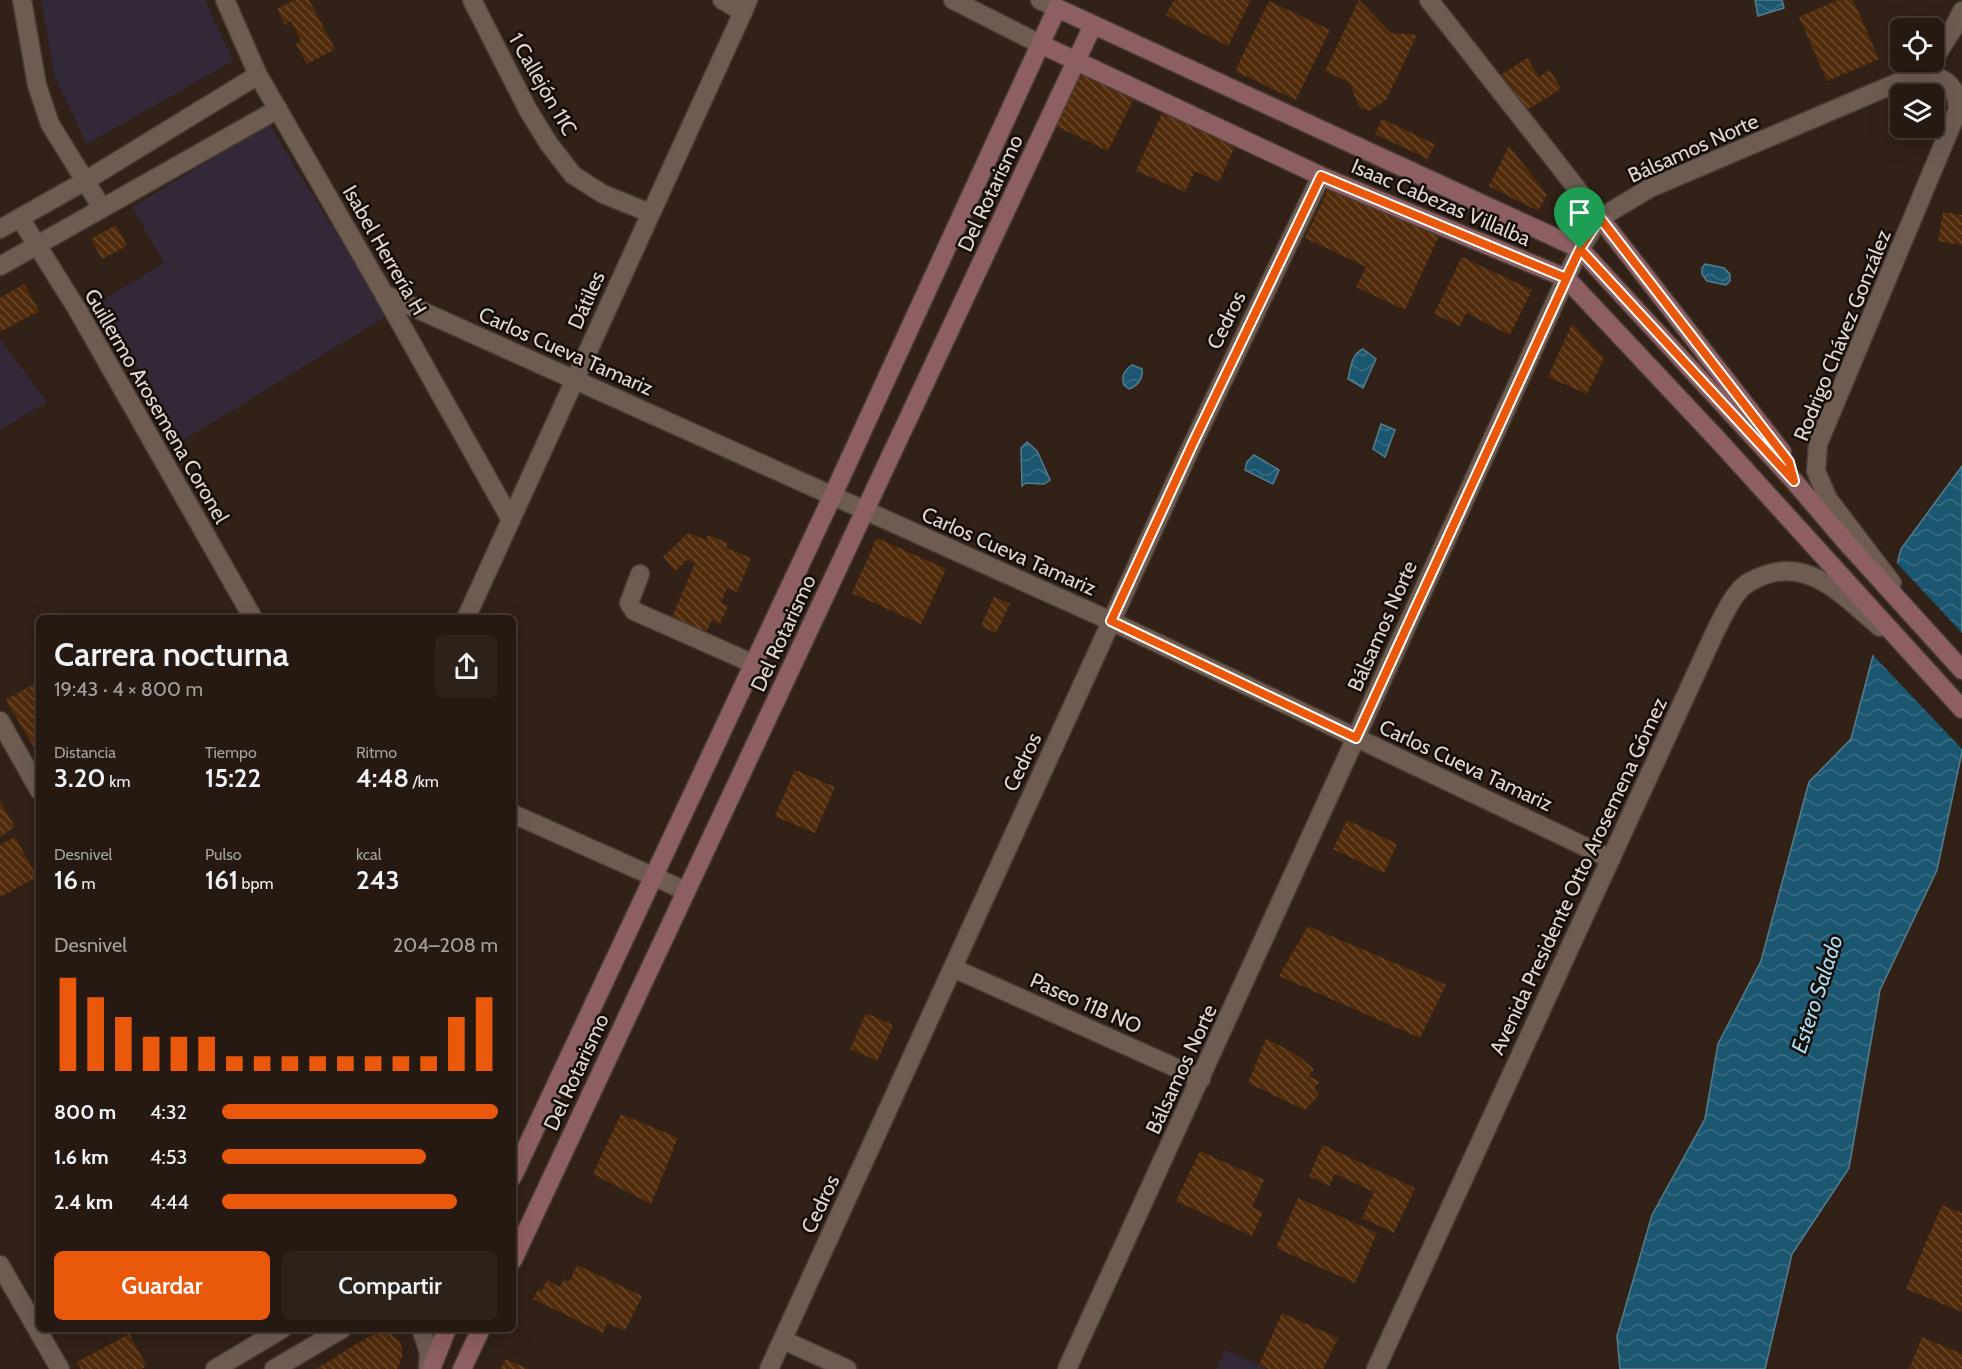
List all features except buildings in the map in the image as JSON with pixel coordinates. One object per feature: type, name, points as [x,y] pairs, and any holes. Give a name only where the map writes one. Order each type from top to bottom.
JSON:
[{"type":"main road","name":"Del Rotarismo","points":[[516,1170],[832,497],[1040,44],[1049,4]]},
{"type":"main road","name":"Isaac Cabezas Villalba","points":[[1049,4],[1580,249],[1794,481],[1850,538],[1929,634],[1962,670]]},
{"type":"main road","name":"Del Rotarismo","points":[[516,1254],[1093,25]]},
{"type":"main road","name":"Isaac Cabezas Villalba","points":[[1040,44],[1321,176],[1566,278],[1719,441],[1962,709]]},
{"type":"main road","points":[[1600,218],[1789,462],[1794,481]]},
{"type":"main road","points":[[430,1369],[446,1332]]},
{"type":"main road","points":[[462,1369],[480,1332]]},
{"type":"street","points":[[22,0],[37,85],[50,124],[102,208]]},
{"type":"street","name":"Isabel Herrería H","points":[[225,0],[258,75],[511,520]]},
{"type":"street","name":"1 Callejón 11C","points":[[472,0],[528,110],[549,144],[573,175],[603,194],[650,213]]},
{"type":"street","points":[[722,0],[745,6]]},
{"type":"street","name":"Isaac Cabezas Villalba","points":[[953,0],[1040,44]]},
{"type":"street","points":[[1430,0],[1600,218]]},
{"type":"street","name":"Dátiles","points":[[467,615],[745,6]]},
{"type":"street","points":[[1944,43],[1962,11]]},
{"type":"street","points":[[1913,76],[1919,72]]},
{"type":"street","points":[[0,229],[85,182],[258,75]]},
{"type":"street","points":[[1913,76],[1934,76],[1943,80],[1953,87],[1960,106]]},
{"type":"street","name":"Bálsamos Norte","points":[[1067,1369],[1566,278],[1580,249],[1600,218],[1650,188],[1913,76]]},
{"type":"street","name":"Rodrigo Chávez González","points":[[1850,538],[1828,499],[1816,471],[1818,444],[1960,106]]},
{"type":"street","points":[[0,266],[278,109]]},
{"type":"street","name":"Cedros","points":[[769,1369],[1193,443],[1321,176]]},
{"type":"street","name":"Guillermo Arosemena Coronel","points":[[20,218],[76,309],[252,615]]},
{"type":"street","name":"Carlos Cueva Tamariz","points":[[384,294],[1111,621],[1611,859]]},
{"type":"street","name":"Avenida Presidente Otto Arosemena Gómez","points":[[1376,1369],[1715,632],[1736,595],[1752,580],[1777,571],[1807,573],[1824,582],[1911,651]]},
{"type":"street","points":[[640,574],[629,603],[634,611],[754,664]]},
{"type":"street","points":[[0,721],[36,785]]},
{"type":"street","points":[[516,815],[686,891]]},
{"type":"street","name":"Paseo 11B NO","points":[[953,968],[1201,1079]]},
{"type":"street","points":[[0,1265],[36,1327]]},
{"type":"street","points":[[39,1332],[60,1369]]},
{"type":"street","points":[[215,1369],[277,1332]]},
{"type":"street","points":[[274,1369],[336,1332]]},
{"type":"street","points":[[422,1332],[429,1352],[430,1369]]},
{"type":"street","points":[[783,1340],[847,1369]]},
{"type":"shaded area","points":[[41,0],[205,0],[233,61],[87,144],[55,78]]},
{"type":"shaded area","points":[[269,124],[387,316],[182,441],[97,303],[164,263],[132,207]]},
{"type":"shaded area","points":[[0,339],[47,402],[0,430]]},
{"type":"shaded area","points":[[1225,1350],[1269,1369],[1217,1369]]},
{"type":"water","points":[[1755,0],[1782,0],[1784,8],[1758,16]]},
{"type":"water","points":[[1705,264],[1724,268],[1730,274],[1730,281],[1726,285],[1707,281],[1702,274]]},
{"type":"water","points":[[1363,349],[1376,359],[1363,388],[1348,379],[1354,358]]},
{"type":"water","points":[[1132,365],[1142,369],[1142,376],[1138,384],[1129,389],[1124,385],[1123,376]]},
{"type":"water","points":[[1381,424],[1395,430],[1385,457],[1373,449]]},
{"type":"water","points":[[1027,442],[1037,451],[1050,480],[1044,484],[1026,483],[1022,486],[1021,448]]},
{"type":"water","points":[[1254,455],[1279,470],[1273,484],[1245,470],[1247,462]]},
{"type":"water","name":"Estero Salado","points":[[1962,466],[1962,752],[1937,870],[1880,990],[1849,1168],[1792,1254],[1765,1369],[1620,1369],[1617,1336],[1652,1215],[1705,1119],[1718,1044],[1761,961],[1809,782],[1851,739],[1901,549]]},
{"type":"pier","points":[[1895,561],[1962,633],[1962,749],[1871,653]]},
{"type":"route","points":[[1580,249],[1566,278],[1321,176],[1193,443],[1111,621],[1356,738],[1580,249],[1794,481],[1789,462],[1600,218],[1580,249]]}]
